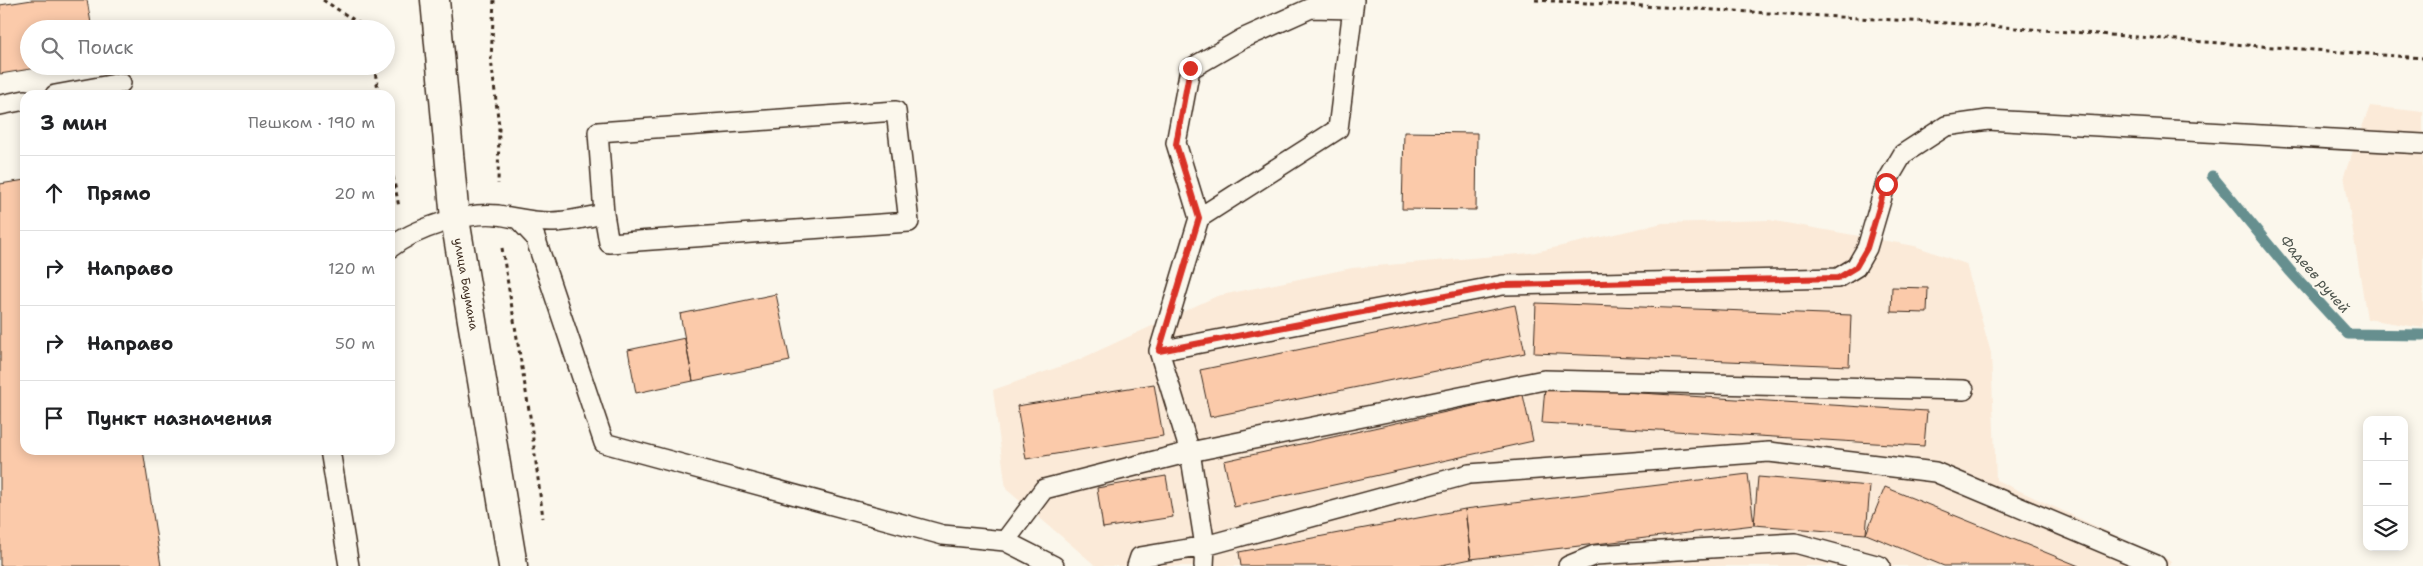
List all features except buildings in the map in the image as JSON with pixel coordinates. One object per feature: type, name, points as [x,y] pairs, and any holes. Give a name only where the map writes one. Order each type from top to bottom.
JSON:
[{"type":"street","name":"улица Баумана","points":[[435,0],[455,218],[513,566]]},
{"type":"lane","points":[[1199,218],[1338,129],[1353,4],[1311,8],[1242,39],[1190,68],[1176,144],[1199,218],[1159,351],[1190,452],[1205,546],[1204,566]]},
{"type":"lane","points":[[83,90],[122,83]]},
{"type":"lane","points":[[0,105],[20,101]]},
{"type":"lane","points":[[896,111],[909,222],[609,243],[604,214],[598,132],[896,111]]},
{"type":"lane","points":[[1159,351],[1503,285],[1838,278],[1856,267],[1867,248],[1886,184],[1902,154],[1946,126],[1988,120],[2423,144]]},
{"type":"lane","points":[[397,242],[455,218],[497,215],[520,221],[552,222],[604,214]]},
{"type":"lane","points":[[520,221],[535,237],[604,443],[943,534],[1005,542],[1054,566]]},
{"type":"lane","points":[[1005,542],[1044,489],[1190,452],[1544,380],[1964,390]]},
{"type":"lane","points":[[1137,566],[1140,557],[1205,546],[1468,474],[1769,452],[1935,472],[2156,565]]},
{"type":"lane","points":[[331,455],[349,566]]},
{"type":"lane","points":[[1568,566],[1595,555],[1795,544],[1880,566]]},
{"type":"path","points":[[324,0],[354,20]]},
{"type":"path","points":[[494,0],[491,59],[499,126],[497,215],[530,416],[543,519]]},
{"type":"path","points":[[1535,0],[1948,23],[2423,58]]},
{"type":"path","points":[[376,75],[378,90]]},
{"type":"path","points":[[395,219],[397,242]]},
{"type":"shaded area","points":[[2370,106],[2423,112],[2423,328],[2367,319],[2344,175]]},
{"type":"shaded area","points":[[1769,220],[1915,246],[1966,264],[1991,353],[1996,480],[2171,561],[2169,566],[1096,566],[1006,489],[993,390],[1076,361],[1217,296],[1352,268],[1531,253],[1663,223]]},
{"type":"waterway","name":"Фадеев ручей","points":[[2212,176],[2290,271],[2348,334],[2423,335]]},
{"type":"route","points":[[1190,68],[1176,144],[1199,218],[1159,351],[1503,285],[1838,278],[1856,267],[1867,248],[1886,184]]}]
